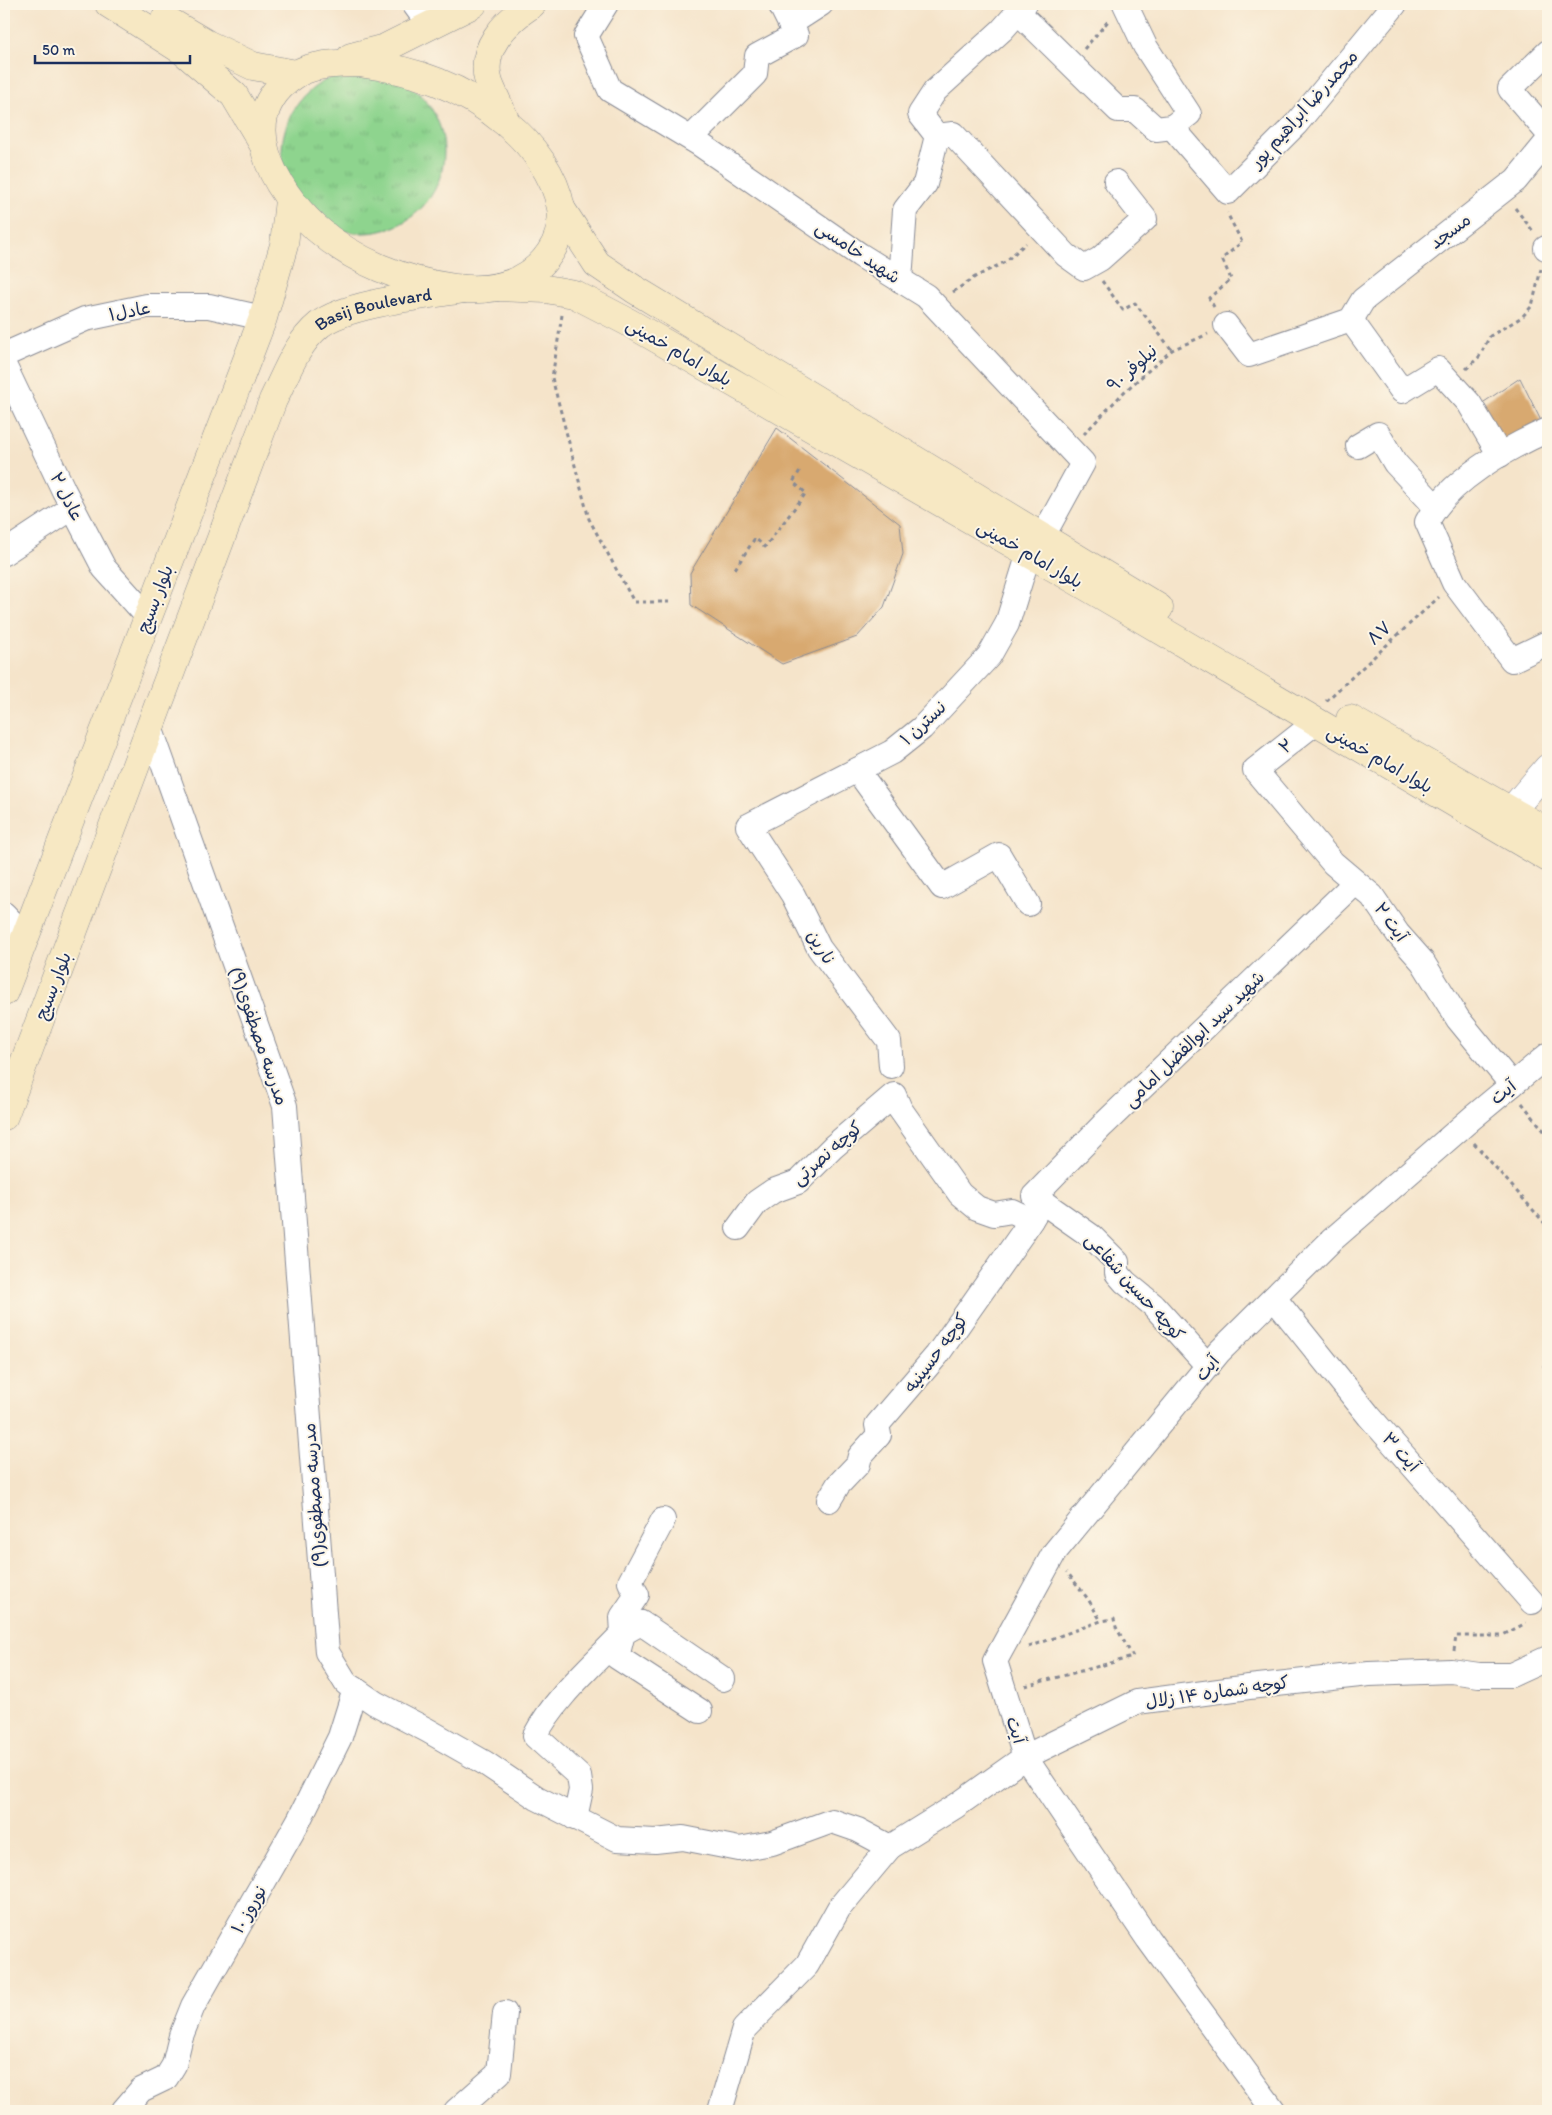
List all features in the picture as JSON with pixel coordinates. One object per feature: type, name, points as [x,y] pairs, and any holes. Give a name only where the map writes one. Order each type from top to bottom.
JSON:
[{"type":"main road","points":[[109,4],[183,51],[234,95],[262,142],[271,171],[290,200],[316,228],[357,256],[387,272],[425,284],[464,289],[499,287],[528,277],[548,259],[559,236],[562,210],[553,181],[534,152],[507,124],[474,100],[429,78],[398,68],[360,63],[325,65]]},
{"type":"main road","points":[[140,4],[207,44],[253,66],[296,74]]},
{"type":"main road","points":[[262,142],[264,115],[276,92],[296,74],[385,48],[473,4]]},
{"type":"main road","points":[[507,124],[489,82],[487,63],[492,45],[500,29],[532,4]]},
{"type":"main road","name":"بلوار بسیج","points":[[4,992],[263,318],[284,245],[290,200]]},
{"type":"main road","name":"بلوار امام خمینی","points":[[562,210],[597,264],[604,269],[1036,545],[1319,713],[1506,820],[1548,858]]},
{"type":"main road","name":"بلوار امام خمینی","points":[[499,287],[574,294],[1036,545]]},
{"type":"main road","name":"بلوار بسیج","points":[[4,1116],[273,400],[296,352],[320,324],[358,307],[464,289]]},
{"type":"main road","points":[[238,383],[254,377],[269,384],[273,400]]},
{"type":"main road","name":"بلوار امام خمینی","points":[[1506,820],[1548,832]]},
{"type":"street","points":[[414,4],[430,26]]},
{"type":"street","name":"شهید خامسی","points":[[606,4],[586,36],[610,90],[691,138],[926,296],[1083,463],[1036,545]]},
{"type":"street","points":[[691,138],[755,74],[757,56],[796,35],[785,14],[821,4]]},
{"type":"street","name":"محمدرضا ابراهیم پور","points":[[1228,192],[1296,124],[1395,4]]},
{"type":"street","points":[[937,136],[920,114],[934,91],[978,53],[1021,8],[1071,64],[1118,110],[1135,110],[1156,129],[1172,127],[1190,114],[1121,8]]},
{"type":"street","points":[[1548,52],[1510,89],[1548,133]]},
{"type":"street","points":[[1172,127],[1228,192]]},
{"type":"street","points":[[937,136],[953,134],[1066,255],[1084,268],[1100,259],[1145,219],[1116,182]]},
{"type":"street","points":[[900,280],[905,210],[925,184],[937,136]]},
{"type":"street","name":"مسجد","points":[[1352,320],[1364,300],[1516,180],[1548,141]]},
{"type":"street","name":"عادل۱","points":[[4,355],[85,319],[147,306],[209,306],[263,318]]},
{"type":"street","points":[[1226,325],[1249,355],[1352,320],[1402,391],[1438,370],[1470,403],[1500,455]]},
{"type":"street","name":"عادل ۲","points":[[4,365],[72,508],[104,568],[148,617]]},
{"type":"street","points":[[1545,644],[1512,660],[1454,583],[1427,522],[1435,506],[1460,483],[1500,455],[1548,430]]},
{"type":"street","points":[[1358,446],[1378,434],[1395,463],[1435,506]]},
{"type":"street","points":[[4,553],[72,508]]},
{"type":"street","name":"نسترن ۱","points":[[748,826],[892,752],[922,728],[989,656],[1007,624],[1036,545]]},
{"type":"street","name":"۲","points":[[1255,770],[1319,713]]},
{"type":"street","name":"مدرسه مصطفوی(۹)","points":[[150,727],[285,1106],[327,1652],[346,1684],[375,1703],[485,1763],[537,1798],[617,1839],[655,1841],[683,1838],[739,1849],[772,1844],[832,1821],[858,1830],[890,1846]]},
{"type":"street","points":[[1506,820],[1548,768]]},
{"type":"street","points":[[857,770],[942,887],[999,855],[1028,904]]},
{"type":"street","name":"آیت ۲","points":[[1255,770],[1333,863],[1372,896],[1398,934],[1422,961],[1458,1019],[1512,1085]]},
{"type":"street","name":"نارین","points":[[748,826],[793,895],[819,948],[889,1041],[891,1066]]},
{"type":"street","name":"شهید سید ابوالفضل امامی","points":[[1036,1205],[1103,1125],[1355,883]]},
{"type":"street","points":[[4,914],[25,936]]},
{"type":"street","name":"آیت","points":[[1274,2111],[1148,1939],[1024,1757],[995,1661],[1054,1553],[1208,1366],[1332,1240],[1548,1055]]},
{"type":"street","name":"کوچه حسین شفاعی","points":[[894,1095],[900,1109],[960,1194],[977,1208],[994,1214],[1036,1205],[1091,1236],[1117,1262],[1117,1273],[1125,1282],[1153,1305],[1208,1366]]},
{"type":"street","name":"کوچه نصرتی","points":[[738,1228],[756,1202],[773,1191],[798,1182],[833,1147],[894,1095]]},
{"type":"street","name":"کوچه حسینیه","points":[[829,1500],[838,1485],[858,1464],[860,1456],[879,1435],[877,1425],[937,1355],[1036,1205]]},
{"type":"street","name":"آیت ۳","points":[[1274,1298],[1369,1416],[1532,1602]]},
{"type":"street","points":[[663,1520],[630,1582],[637,1595],[622,1616],[622,1633],[617,1658],[700,1711]]},
{"type":"street","points":[[575,1818],[581,1790],[579,1776],[535,1736],[541,1723],[622,1633],[641,1623],[724,1680]]},
{"type":"street","name":"کوچه شماره ۱۴ زلال","points":[[720,2111],[744,2029],[807,1965],[839,1908],[890,1846],[956,1806],[1024,1757],[1137,1702],[1326,1678],[1451,1671],[1479,1675],[1511,1674],[1548,1658]]},
{"type":"street","name":"نوروز ۱۰","points":[[123,2111],[141,2090],[166,2078],[174,2065],[181,2036],[193,2006],[307,1804],[340,1737],[355,1689]]},
{"type":"street","points":[[456,2111],[499,2073],[505,2013]]},
{"type":"path","points":[[1071,64],[1121,8]]},
{"type":"path","points":[[1451,383],[1478,357],[1490,336],[1522,317],[1532,306],[1547,248],[1502,191]]},
{"type":"path","points":[[1226,325],[1208,298],[1231,279],[1222,259],[1242,242],[1225,209],[1228,192]]},
{"type":"path","points":[[934,306],[975,277],[1005,262],[1042,229]]},
{"type":"path","points":[[1090,264],[1123,310],[1135,303],[1172,350]]},
{"type":"path","points":[[562,292],[561,323],[552,378],[589,519],[634,602],[669,602]]},
{"type":"path","name":"نیلوفر ۹۰","points":[[1069,448],[1124,392],[1172,350],[1226,325]]},
{"type":"path","points":[[735,569],[755,538],[766,547],[806,493],[793,482],[802,469]]},
{"type":"path","name":"۸۷","points":[[1319,713],[1454,583]]},
{"type":"path","points":[[1512,1085],[1548,1136]]},
{"type":"path","points":[[1543,1129],[1548,1125]]},
{"type":"path","points":[[1461,1128],[1548,1227]]},
{"type":"path","points":[[1543,1367],[1548,1364]]},
{"type":"path","points":[[1054,1553],[1088,1599],[1101,1621]]},
{"type":"path","points":[[1451,1671],[1456,1636],[1501,1636],[1537,1615],[1532,1602]]},
{"type":"path","points":[[1005,1691],[1134,1656],[1116,1627],[1114,1619],[1101,1621],[1027,1648]]},
{"type":"green space","points":[[371,71],[387,74],[401,80],[426,101],[435,114],[441,128],[444,152],[443,168],[435,190],[414,215],[401,224],[387,230],[355,233],[339,230],[325,224],[300,203],[291,190],[285,176],[282,144],[285,128],[291,114],[312,89],[325,80],[339,74]]},
{"type":"building","points":[[1520,378],[1544,427],[1501,450],[1475,408]]},
{"type":"building","points":[[777,428],[900,524],[903,554],[884,607],[857,637],[782,664],[691,605],[690,573]]}]
